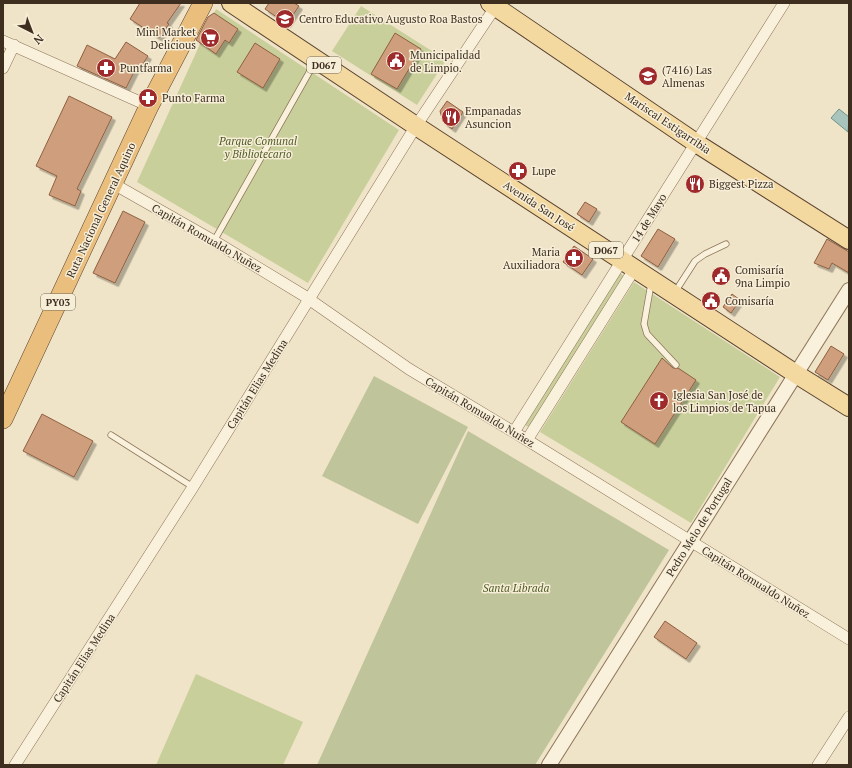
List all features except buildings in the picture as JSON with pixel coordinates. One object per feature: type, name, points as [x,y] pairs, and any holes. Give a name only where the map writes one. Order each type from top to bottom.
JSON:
[{"type":"highway","name":"Ruta Nacional General Aquino","points":[[3,419],[149,106],[203,3]]},
{"type":"main road","name":"Avenida San José","points":[[231,3],[416,126],[849,407]]},
{"type":"main road","name":"Mariscal Estigarribia","points":[[495,4],[696,143],[849,240]]},
{"type":"street","name":"14 de Mayo","points":[[527,440],[696,143],[784,3]]},
{"type":"street","name":"Capitán Elias Medina","points":[[15,765],[193,487],[416,126],[495,4]]},
{"type":"street","points":[[3,68],[8,43],[149,106]]},
{"type":"street","name":"Capitán Romualdo Nuñez","points":[[112,184],[214,241],[310,299],[409,369],[514,432],[849,639]]},
{"type":"street","name":"14 de Mayo","points":[[514,432],[628,264]]},
{"type":"street","name":"Pedro Melo de Portugal","points":[[549,765],[849,290]]},
{"type":"street","points":[[818,765],[849,717]]},
{"type":"lane","points":[[214,241],[316,60]]},
{"type":"lane","points":[[674,294],[695,261],[705,254],[726,244]]},
{"type":"lane","points":[[652,280],[644,324],[645,329],[647,334],[676,364]]},
{"type":"lane","points":[[111,435],[193,487]]},
{"type":"green space","points":[[361,6],[446,60],[417,105],[332,51]]},
{"type":"green space","name":"Parque Comunal y Bibliotecario","points":[[216,9],[399,130],[308,283],[137,182]]},
{"type":"green space","points":[[620,273],[623,277],[529,427],[526,426],[526,424]]},
{"type":"green space","points":[[634,282],[780,377],[691,523],[540,432]]},
{"type":"green space","points":[[374,376],[468,427],[418,524],[322,476]]},
{"type":"green space","name":"Santa Librada","points":[[468,431],[669,550],[535,765],[317,765]]},
{"type":"green space","points":[[196,674],[303,722],[283,765],[156,765]]},
{"type":"water","points":[[839,109],[849,117],[848,132],[831,118]]},
{"type":"place","name":"Centro Educativo Augusto Roa Bastos","points":[[285,19]]},
{"type":"place","name":"Mini Market Delicious","points":[[210,38]]},
{"type":"place","name":"Municipalidad de Limpio.","points":[[396,61]]},
{"type":"place","name":"Puntfarma","points":[[106,68]]},
{"type":"place","name":"(7416) Las Almenas","points":[[648,76]]},
{"type":"place","name":"Punto Farma","points":[[148,98]]},
{"type":"place","name":"Empanadas Asuncion","points":[[451,117]]},
{"type":"place","name":"Lupe","points":[[518,171]]},
{"type":"place","name":"Biggest Pizza","points":[[695,184]]},
{"type":"place","name":"Maria Auxiliadora","points":[[574,258]]},
{"type":"place","name":"Comisaría 9na Limpio","points":[[721,276]]},
{"type":"place","name":"Comisaría","points":[[711,301]]},
{"type":"place","name":"Iglesia San José de los Limpios de Tapua","points":[[659,401]]}]
